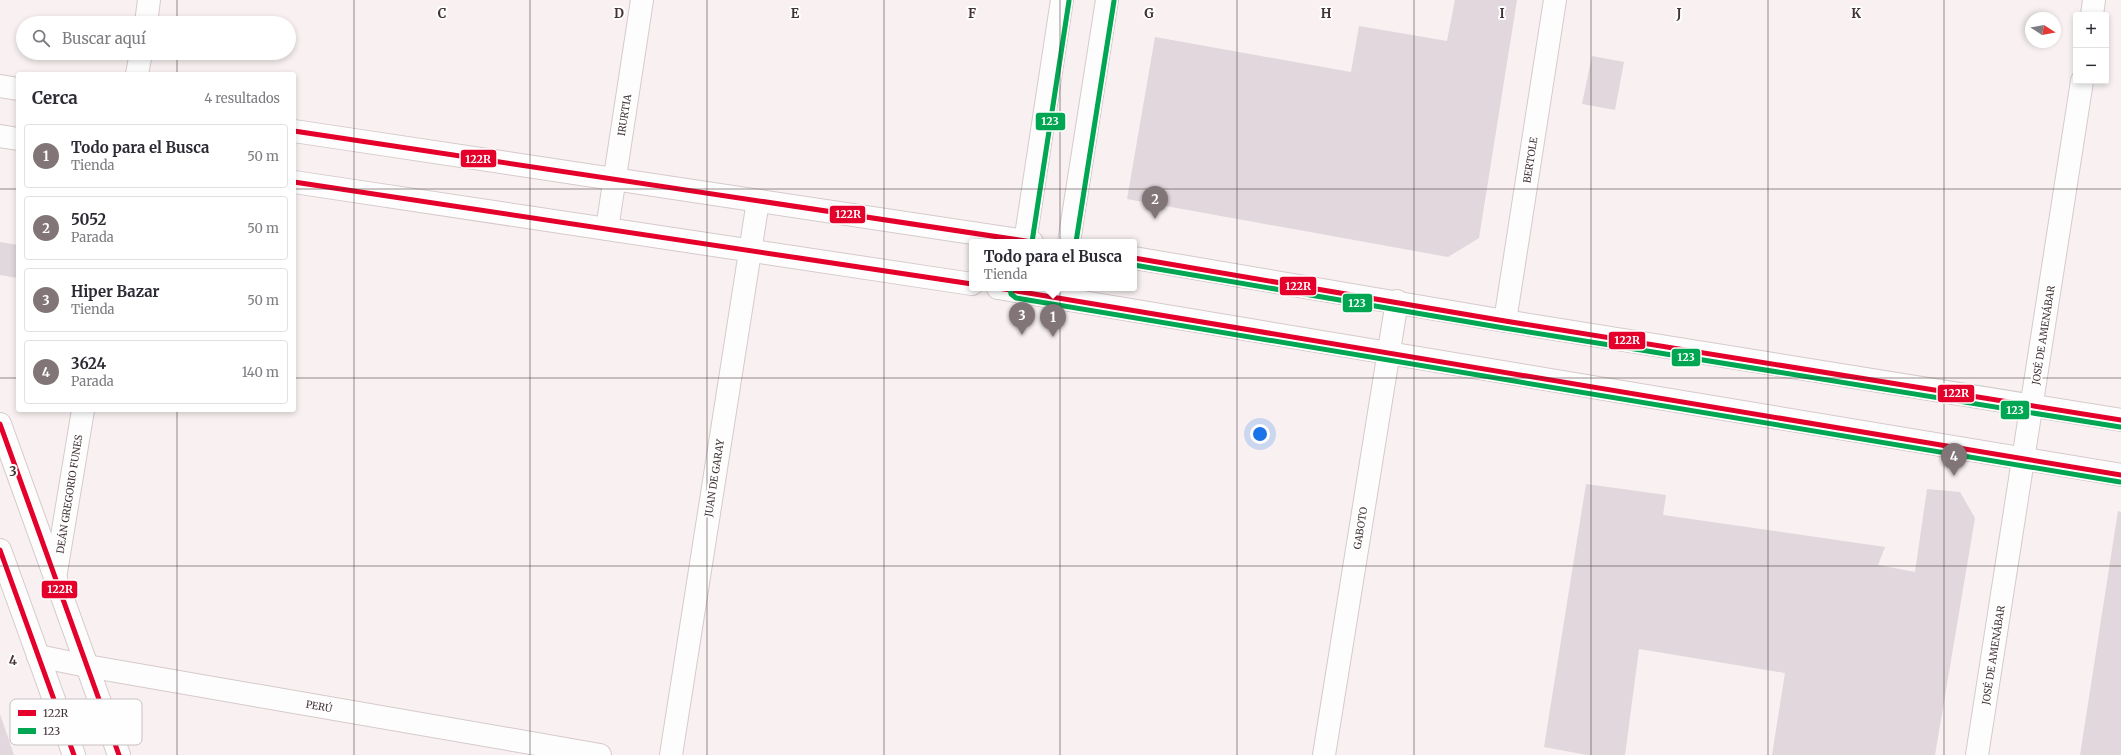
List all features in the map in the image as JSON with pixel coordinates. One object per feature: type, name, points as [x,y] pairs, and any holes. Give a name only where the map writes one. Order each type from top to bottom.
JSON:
[{"type":"main road","points":[[147,16],[149,0]]},
{"type":"main road","name":"IRURTIA","points":[[607,229],[642,0]]},
{"type":"main road","points":[[1027,239],[1062,0]]},
{"type":"main road","points":[[1069,239],[1107,0]]},
{"type":"main road","name":"BERTOLE","points":[[1505,321],[1555,0]]},
{"type":"main road","points":[[2092,12],[2094,0]]},
{"type":"main road","points":[[137,72],[140,60]]},
{"type":"main road","name":"JOSÉ DE AMENÁBAR","points":[[1977,755],[2082,84]]},
{"type":"main road","points":[[0,86],[16,89]]},
{"type":"main road","points":[[296,131],[1007,239]]},
{"type":"main road","points":[[0,136],[16,139]]},
{"type":"main road","points":[[296,182],[969,284]]},
{"type":"main road","name":"JUAN DE GARAY","points":[[671,755],[758,201]]},
{"type":"main road","points":[[1137,258],[1397,301],[1505,321],[2121,420]]},
{"type":"main road","points":[[1036,291],[1061,293],[1388,352],[2121,475]]},
{"type":"main road","name":"GABOTO","points":[[1324,755],[1397,301]]},
{"type":"main road","name":"DEÁN GREGORIO FUNES","points":[[56,578],[83,412]]},
{"type":"main road","points":[[0,424],[99,699]]},
{"type":"main road","points":[[0,550],[54,699]]},
{"type":"main road","name":"PERÚ","points":[[38,656],[87,666],[600,755]]},
{"type":"main road","points":[[70,745],[74,755]]},
{"type":"main road","points":[[115,745],[119,755]]},
{"type":"building","points":[[1455,0],[1517,0],[1479,238],[1448,257],[1127,199],[1155,37],[1351,72],[1359,26],[1447,41]]},
{"type":"building","points":[[1592,56],[1624,62],[1615,110],[1582,104]]},
{"type":"building","points":[[0,242],[16,245],[16,278],[0,275]]},
{"type":"building","points":[[1586,484],[1666,495],[1663,515],[1885,547],[1878,565],[1915,572],[1927,489],[1960,492],[1975,518],[1935,755],[1772,755],[1785,673],[1639,649],[1625,755],[1587,755],[1544,747]]},
{"type":"building","points":[[2118,511],[2121,512],[2121,755],[2080,755]]},
{"type":"building","points":[[0,714],[14,755],[0,755]]},
{"type":"transit line","name":"123","points":[[1032,239],[1069,1]]},
{"type":"transit line","name":"123","points":[[1076,239],[1114,1]]},
{"type":"transit line","name":"122R","points":[[296,131],[1012,239]]},
{"type":"transit line","name":"122R","points":[[296,182],[969,284]]},
{"type":"transit line","name":"122R","points":[[1137,259],[1505,321],[2121,420]]},
{"type":"transit line","name":"123","points":[[1137,266],[1504,328],[2120,427]]},
{"type":"transit line","name":"123","points":[[1010,291],[1011,294],[1016,298],[2120,482]]},
{"type":"transit line","name":"122R","points":[[1016,291],[2121,475]]},
{"type":"transit line","name":"122R","points":[[0,424],[99,699]]},
{"type":"transit line","name":"122R","points":[[0,550],[54,699]]},
{"type":"transit line","name":"122R","points":[[70,745],[74,755]]},
{"type":"transit line","name":"122R","points":[[115,745],[119,755]]},
{"type":"place","name":"5052","points":[[1155,219]]},
{"type":"place","name":"Hiper Bazar","points":[[1022,335]]},
{"type":"place","name":"Todo para el Busca","points":[[1053,337]]},
{"type":"place","name":"3624","points":[[1954,476]]}]
